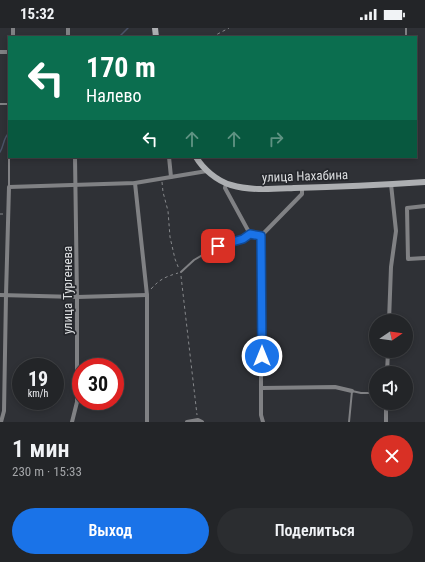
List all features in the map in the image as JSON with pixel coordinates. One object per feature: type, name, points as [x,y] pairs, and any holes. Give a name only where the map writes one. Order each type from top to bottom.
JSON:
[{"type":"main road","name":"улица Нахабина","points":[[197,158],[207,171],[216,178],[226,184],[242,188],[302,188],[425,182]]},
{"type":"street","name":"улица Тургенева","points":[[72,422],[76,402],[77,297],[75,158]]},
{"type":"street","points":[[169,158],[171,177]]},
{"type":"street","points":[[1,422],[4,411],[9,188],[135,183],[207,171]]},
{"type":"street","points":[[135,183],[147,295],[147,422]]},
{"type":"street","points":[[226,184],[225,188],[250,234],[261,236]]},
{"type":"street","points":[[389,314],[391,267],[396,231],[391,184]]},
{"type":"street","points":[[263,422],[261,236],[302,194],[302,188]]},
{"type":"street","points":[[425,206],[407,208],[408,260],[425,258]]},
{"type":"street","points":[[0,295],[77,297],[147,295]]},
{"type":"street","points":[[262,388],[335,387],[352,391]]},
{"type":"street","points":[[386,410],[386,422]]},
{"type":"street","points":[[187,422],[200,421]]},
{"type":"lane","points":[[9,158],[9,188]]},
{"type":"lane","points":[[181,272],[194,260],[218,246],[243,239],[250,234]]},
{"type":"lane","points":[[349,422],[352,391],[361,394],[369,393]]},
{"type":"path","points":[[214,36],[229,28]]},
{"type":"path","points":[[162,178],[163,192],[168,211],[170,237],[175,258],[181,272],[200,421]]},
{"type":"path","points":[[147,295],[160,280],[181,272]]},
{"type":"waterway","points":[[120,36],[128,28]]},
{"type":"waterway","points":[[0,152],[8,134]]},
{"type":"route","points":[[218,246],[243,239],[250,234],[261,236],[262,356]]}]
